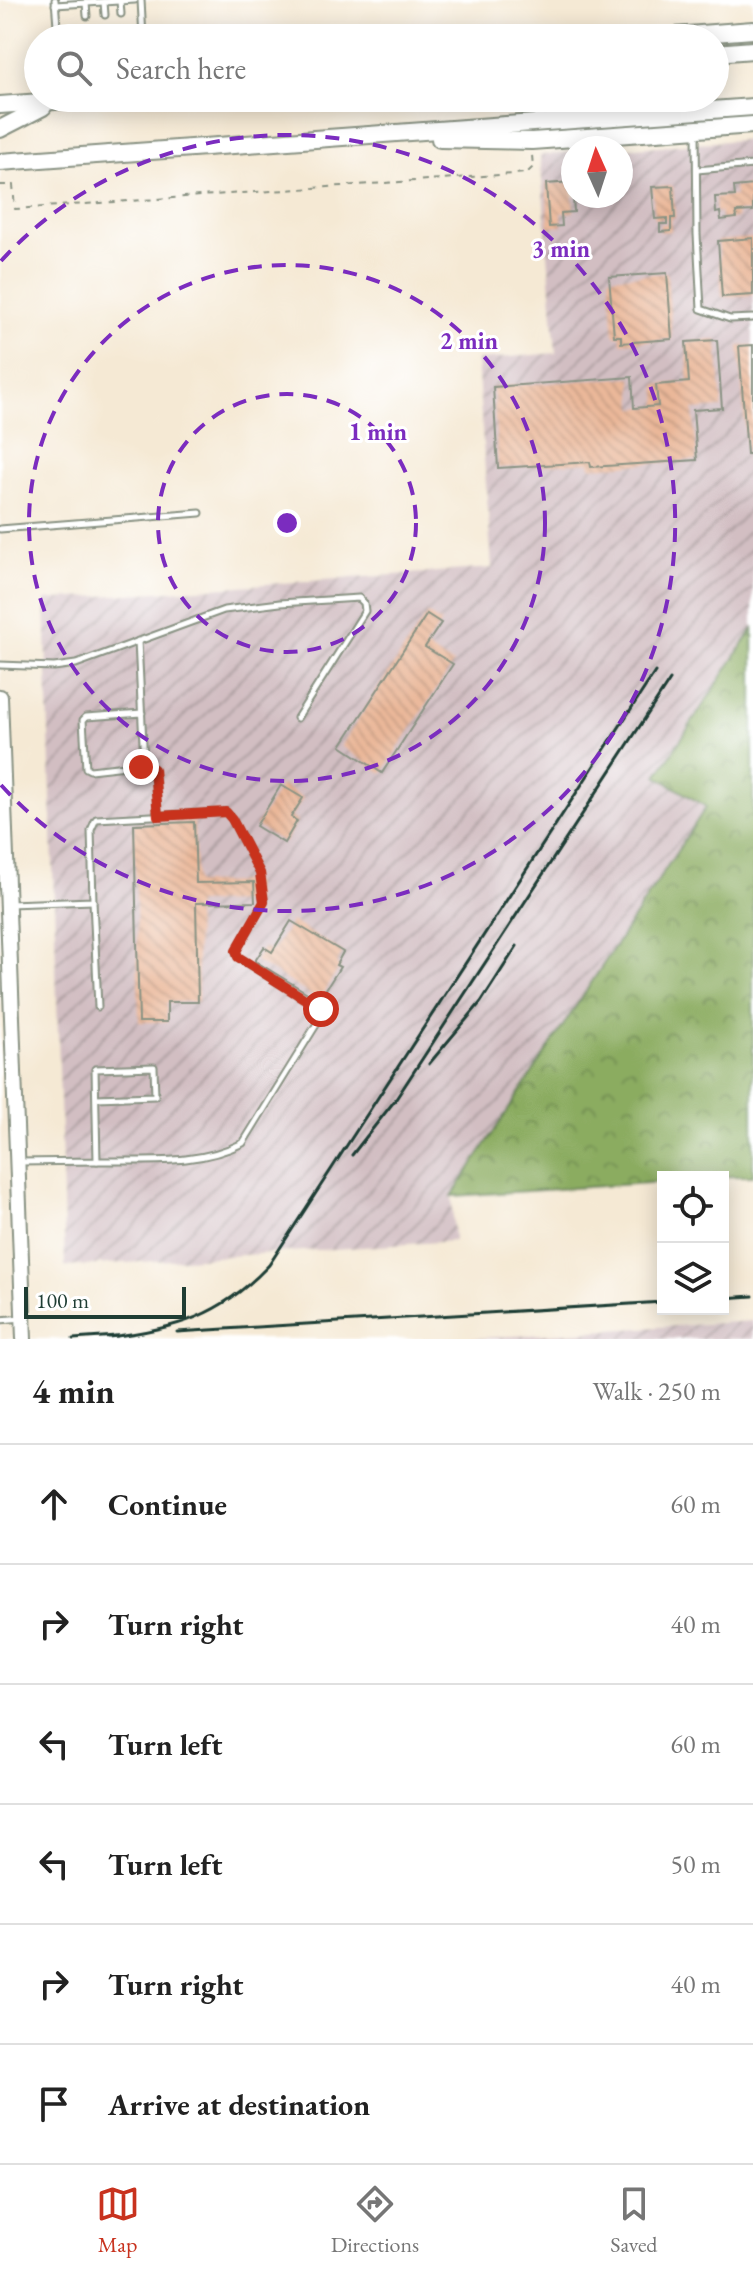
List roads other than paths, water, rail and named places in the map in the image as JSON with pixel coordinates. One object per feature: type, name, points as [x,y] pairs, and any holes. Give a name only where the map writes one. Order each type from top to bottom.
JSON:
[{"type":"main road","points":[[729,32],[753,30]]},
{"type":"main road","points":[[729,52],[753,50]]},
{"type":"main road","points":[[0,105],[24,103]]},
{"type":"main road","points":[[729,109],[753,107]]},
{"type":"main road","points":[[0,129],[30,112]]},
{"type":"main road","points":[[0,162],[695,112]]},
{"type":"main road","points":[[375,134],[487,142],[532,141],[753,125]]},
{"type":"main road","points":[[0,697],[24,1339]]},
{"type":"lane","points":[[57,24],[55,2],[138,0],[141,24]]},
{"type":"lane","points":[[120,1],[121,14]]},
{"type":"lane","points":[[104,2],[105,15]]},
{"type":"lane","points":[[86,3],[87,16]]},
{"type":"lane","points":[[696,129],[701,309],[730,319],[753,318]]},
{"type":"lane","points":[[697,170],[753,165]]},
{"type":"lane","points":[[0,529],[200,513]]},
{"type":"lane","points":[[0,665],[54,667],[76,664],[224,610],[359,598],[364,603],[365,611],[297,718]]},
{"type":"lane","points":[[138,641],[144,764]]},
{"type":"lane","points":[[142,713],[86,717],[83,720],[86,768],[141,767],[144,764]]},
{"type":"lane","points":[[144,764],[154,769],[157,776],[158,816]]},
{"type":"lane","points":[[17,1162],[203,1159],[223,1153],[243,1143],[321,1017],[321,1009],[238,957],[236,951],[264,902],[260,873],[226,812],[96,819],[91,830],[98,1007]]},
{"type":"lane","points":[[8,904],[93,901]]},
{"type":"lane","points":[[96,1098],[155,1096],[154,1067],[95,1069],[97,1161]]},
{"type":"lane","points":[[0,1320],[24,1318]]},
{"type":"railway","points":[[109,1337],[156,1330],[196,1317],[233,1297],[269,1265],[655,672]]},
{"type":"railway","points":[[352,1155],[396,1099],[670,680]]},
{"type":"railway","points":[[429,1064],[481,1002],[517,946]]},
{"type":"railway","points":[[729,1298],[753,1296]]},
{"type":"railway","points":[[177,1332],[657,1302]]},
{"type":"railway","points":[[73,1339],[117,1336]]}]
